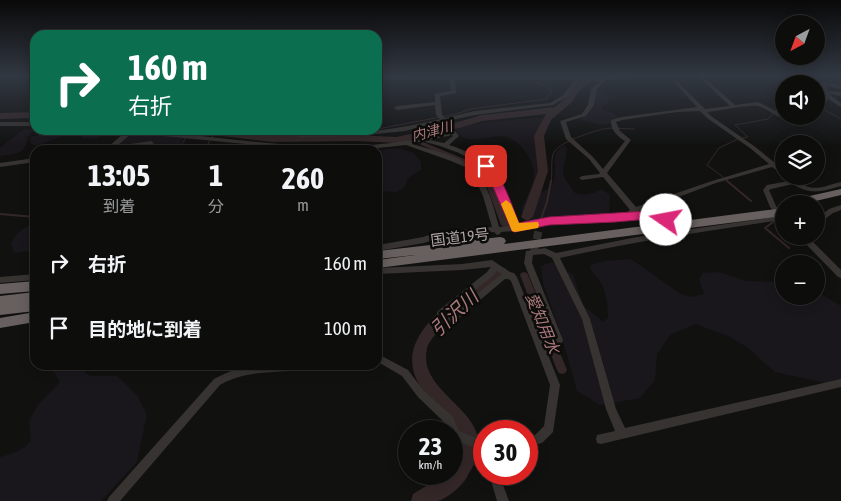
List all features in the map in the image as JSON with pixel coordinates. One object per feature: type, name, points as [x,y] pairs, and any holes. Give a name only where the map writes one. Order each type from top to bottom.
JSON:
[{"type":"highway","name":"国道19号","points":[[825,197],[841,192]]},
{"type":"highway","points":[[825,203],[841,200]]},
{"type":"highway","name":"国道19号","points":[[382,255],[666,220],[775,212]]},
{"type":"highway","name":"国道19号","points":[[382,264],[649,234],[775,212]]},
{"type":"highway","points":[[0,289],[30,286]]},
{"type":"highway","points":[[0,301],[30,298]]},
{"type":"highway","points":[[0,310],[30,307]]},
{"type":"highway","points":[[0,323],[30,318]]},
{"type":"street","points":[[437,99],[441,120],[456,136],[444,146]]},
{"type":"street","points":[[382,130],[405,129],[475,113],[551,104],[559,99]]},
{"type":"street","points":[[591,99],[584,115],[563,121],[568,138],[591,158],[634,210]]},
{"type":"street","points":[[693,99],[718,124],[752,147],[773,165]]},
{"type":"street","points":[[726,99],[734,107]]},
{"type":"street","points":[[398,108],[438,103]]},
{"type":"street","points":[[582,178],[601,176],[628,140],[619,135],[613,121],[664,112],[757,104],[775,113]]},
{"type":"street","points":[[0,124],[30,124]]},
{"type":"street","points":[[382,146],[408,144],[452,132]]},
{"type":"street","points":[[114,145],[126,135]]},
{"type":"street","points":[[174,135],[259,145]]},
{"type":"street","points":[[423,140],[444,146],[478,160],[492,172],[515,228]]},
{"type":"street","points":[[138,145],[150,143]]},
{"type":"street","points":[[408,144],[472,170],[479,180],[497,232]]},
{"type":"street","points":[[0,165],[30,161]]},
{"type":"street","points":[[615,218],[714,182],[773,165]]},
{"type":"street","points":[[800,185],[812,191],[841,184]]},
{"type":"street","points":[[775,202],[766,190],[769,187],[779,185]]},
{"type":"street","points":[[825,216],[831,211],[841,207]]},
{"type":"street","points":[[382,248],[425,243],[437,235],[497,232],[549,221],[649,215],[659,216],[666,220]]},
{"type":"street","points":[[539,230],[545,223]]},
{"type":"street","points":[[555,256],[649,234]]},
{"type":"street","points":[[811,245],[841,274]]},
{"type":"street","points":[[559,340],[528,263],[529,253],[534,251],[545,251],[555,256],[586,319],[611,409],[622,434]]},
{"type":"street","points":[[382,270],[430,264],[462,267],[494,261]]},
{"type":"street","points":[[494,261],[514,279],[555,385],[549,428],[538,439]]},
{"type":"street","points":[[441,313],[490,274],[494,261]]},
{"type":"street","points":[[450,320],[503,277],[511,275]]},
{"type":"street","points":[[0,280],[30,277]]},
{"type":"street","points":[[382,360],[405,373],[421,394],[449,420],[455,435],[473,442]]},
{"type":"street","points":[[113,501],[217,382],[229,374],[241,370]]},
{"type":"street","points":[[601,439],[841,383]]},
{"type":"street","points":[[498,485],[503,501]]},
{"type":"shaded area","points":[[594,99],[609,99],[607,104],[602,106],[603,110],[613,113],[621,119],[620,121],[604,125],[578,120],[591,107]]},
{"type":"shaded area","points":[[544,118],[550,121],[547,130],[535,141],[541,170],[534,192],[538,194],[548,189],[553,182],[555,155],[558,149],[565,145],[567,148],[563,172],[575,193],[589,194],[602,189],[610,195],[609,215],[601,222],[542,226],[531,222],[521,210],[531,189],[534,171],[529,157],[519,144],[506,137],[471,139],[461,136],[456,132],[457,127]]},
{"type":"shaded area","points":[[24,129],[30,130],[26,143],[19,152],[0,156],[0,148]]},
{"type":"shaded area","points":[[39,135],[65,135],[39,145],[30,143],[31,137]]},
{"type":"shaded area","points":[[79,135],[102,135],[98,138],[83,138]]},
{"type":"shaded area","points":[[129,135],[158,135],[184,138],[179,145],[117,145]]},
{"type":"shaded area","points":[[398,148],[414,153],[421,162],[421,170],[408,178],[404,188],[396,192],[382,191],[382,149]]},
{"type":"shaded area","points":[[30,226],[30,254],[28,251],[14,253],[11,244],[15,236]]},
{"type":"shaded area","points":[[631,259],[679,293],[691,297],[704,294],[699,279],[703,273],[719,272],[746,281],[775,282],[775,305],[825,305],[825,296],[841,306],[841,380],[826,383],[775,372],[747,347],[728,336],[696,324],[670,335],[657,354],[655,380],[640,398],[600,405],[577,391],[563,341],[543,283],[541,266],[552,262],[573,275],[583,305],[603,322],[608,318],[606,297],[601,282],[591,271],[590,265],[605,261]]},
{"type":"shaded area","points":[[52,370],[85,370],[85,373],[91,376],[117,376],[137,395],[147,414],[137,462],[101,501],[0,501],[0,457],[17,452],[31,441],[29,421],[38,405],[60,382]]},
{"type":"waterway","points":[[382,128],[456,114],[471,109],[543,99]]},
{"type":"waterway","name":"内津川","points":[[558,109],[569,99]]},
{"type":"waterway","name":"内津川","points":[[239,135],[273,139],[355,138],[396,140],[432,133],[482,118],[558,109]]},
{"type":"waterway","points":[[527,217],[543,171],[539,136],[548,117],[558,109]]},
{"type":"waterway","points":[[825,110],[841,119]]},
{"type":"waterway","points":[[742,138],[748,137],[735,125],[768,119],[775,112]]},
{"type":"waterway","name":"内津川","points":[[0,116],[30,115]]},
{"type":"waterway","points":[[551,182],[553,155],[557,148],[569,141],[603,129],[634,129]]},
{"type":"waterway","points":[[181,145],[188,135]]},
{"type":"waterway","points":[[209,145],[214,135]]},
{"type":"waterway","points":[[723,177],[707,165],[719,148],[738,139]]},
{"type":"waterway","name":"愛知用水","points":[[423,144],[479,167],[486,176],[505,225]]},
{"type":"waterway","points":[[541,219],[551,181]]},
{"type":"waterway","points":[[728,182],[751,201]]},
{"type":"waterway","points":[[0,214],[30,217]]},
{"type":"waterway","points":[[773,222],[765,228],[789,248]]},
{"type":"waterway","name":"引沢川","points":[[420,501],[445,486],[458,475],[469,455],[470,438],[462,423],[425,381],[418,365],[420,347],[425,338],[444,317],[500,272]]},
{"type":"waterway","name":"愛知用水","points":[[524,275],[562,370]]},
{"type":"tunnel","points":[[534,251],[539,229]]},
{"type":"slow traffic","points":[[506,204],[515,228],[534,225]]},
{"type":"route","points":[[486,166],[492,172],[515,228],[549,221],[649,215],[659,216],[666,220]]}]
